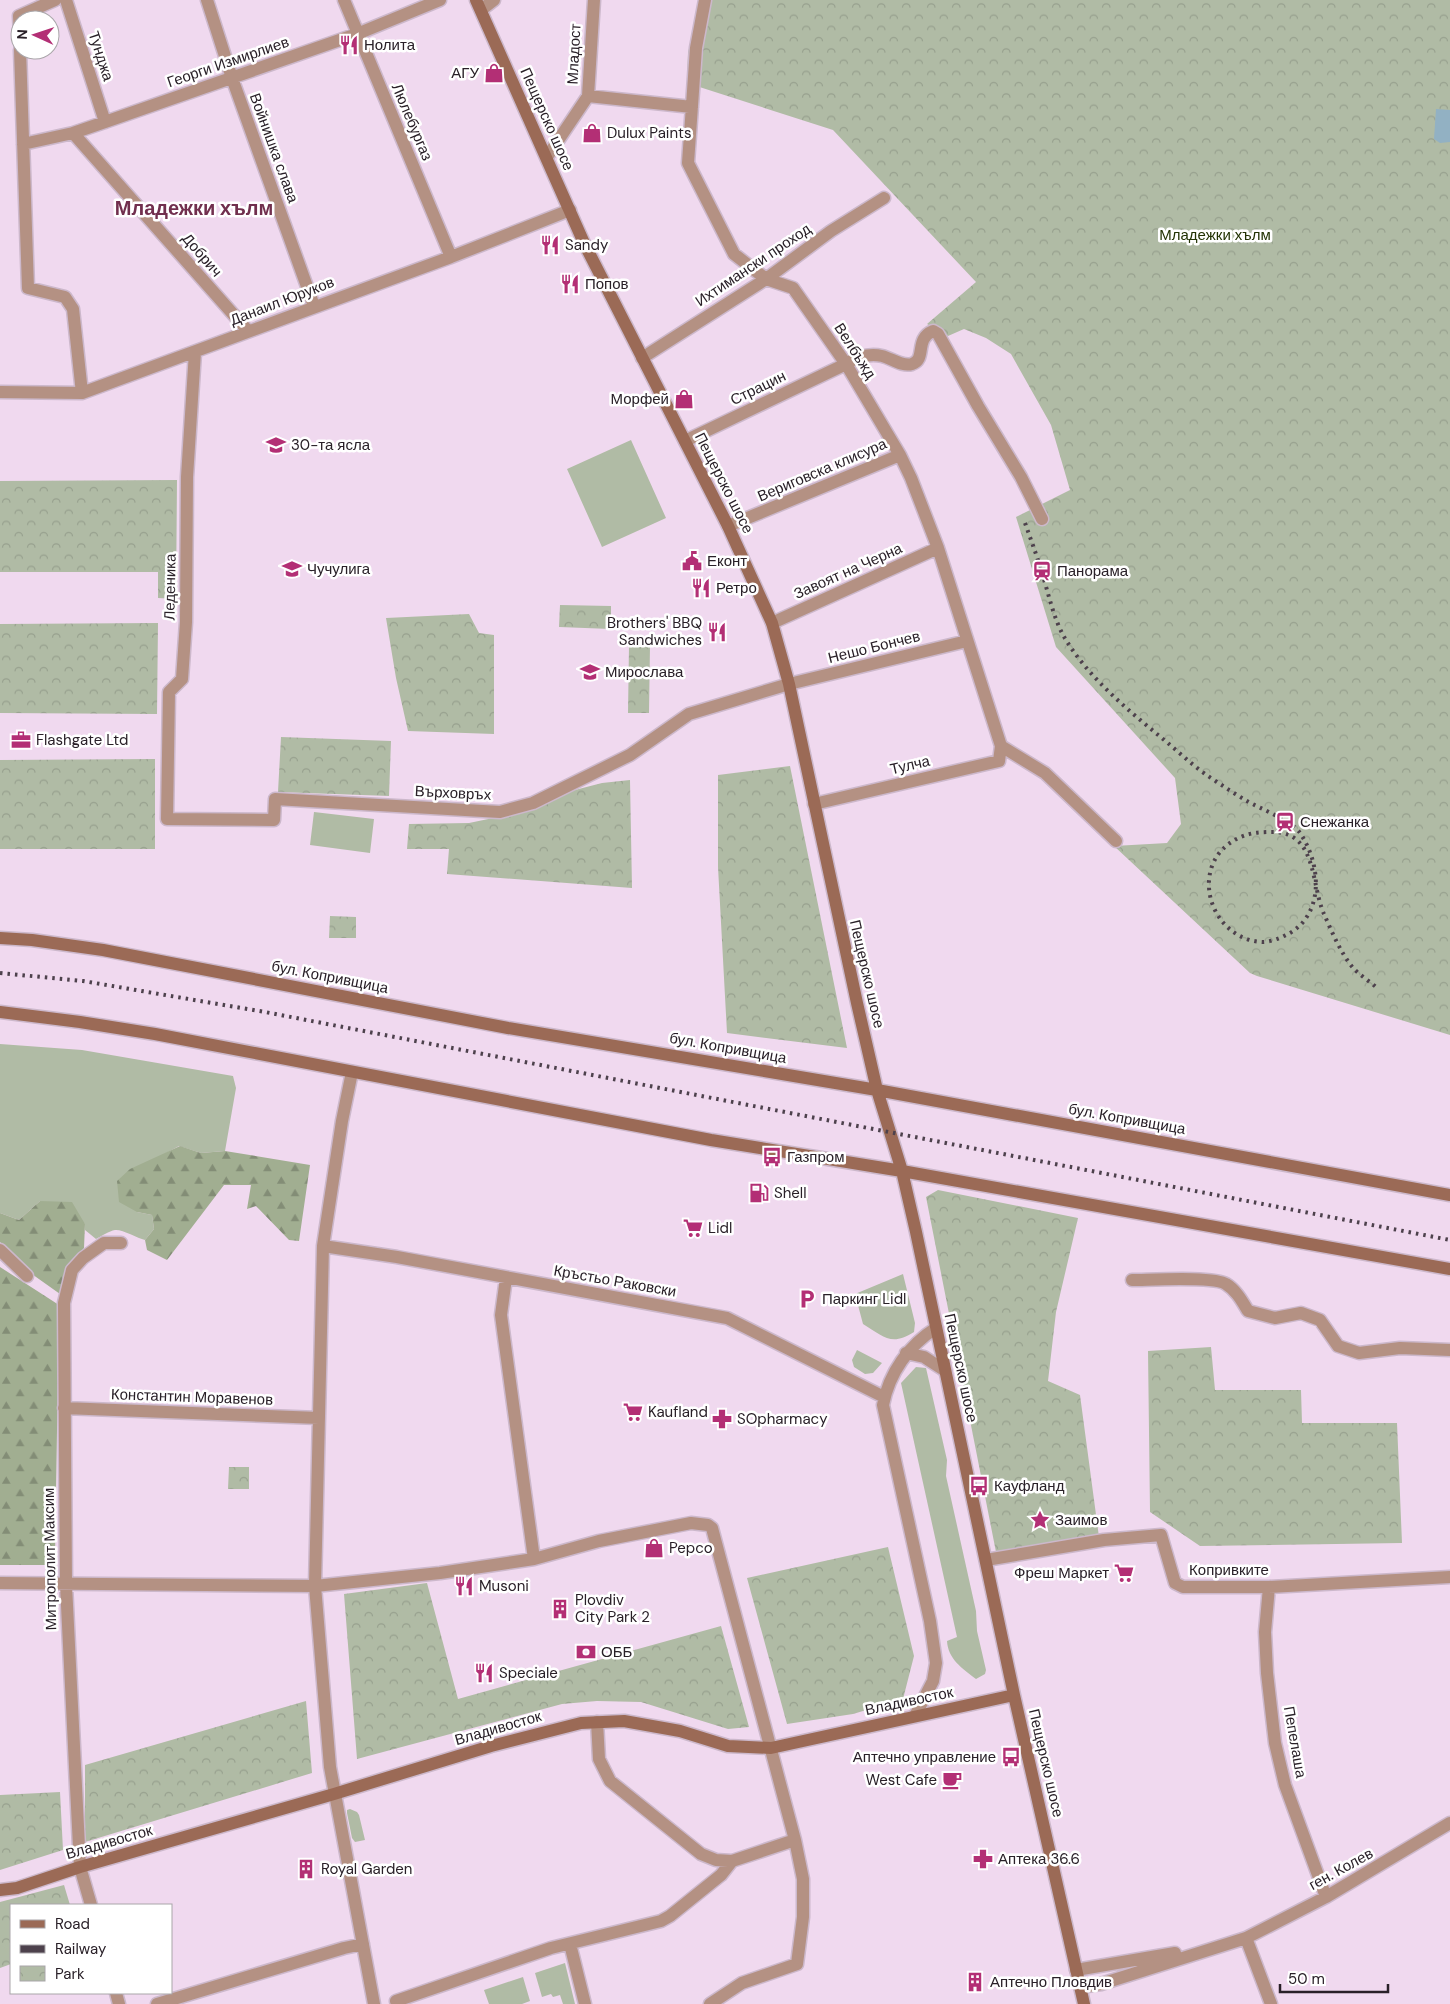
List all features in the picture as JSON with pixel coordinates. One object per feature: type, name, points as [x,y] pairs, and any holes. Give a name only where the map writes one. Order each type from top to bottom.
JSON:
[{"type":"main road","name":"Пещерско шосе","points":[[478,5],[584,243],[728,526],[772,623],[789,684],[857,1003],[878,1090],[902,1171],[916,1232],[1014,1694],[1084,2004]]},
{"type":"main road","name":"бул. Копривщица","points":[[0,938],[32,940],[104,950],[508,1028],[878,1090],[1450,1195]]},
{"type":"main road","points":[[0,1012],[71,1020],[155,1034],[711,1140],[902,1171],[1450,1269]]},
{"type":"main road","name":"Владивосток","points":[[0,1890],[17,1888],[80,1867],[334,1794],[491,1746],[581,1723],[624,1721],[680,1731],[728,1746],[771,1748],[1014,1694]]},
{"type":"street","points":[[32,10],[55,0]]},
{"type":"street","name":"Тунджа","points":[[66,0],[105,122]]},
{"type":"street","name":"Войнишка слава","points":[[207,0],[232,78],[314,306]]},
{"type":"street","name":"Люлебургаз","points":[[344,0],[451,257]]},
{"type":"street","name":"Георги Измирлиев","points":[[23,144],[73,133],[105,122],[357,34],[440,0]]},
{"type":"street","points":[[478,5],[494,0]]},
{"type":"street","name":"Младост","points":[[547,157],[588,96],[594,0]]},
{"type":"street","name":"Велбъжд","points":[[705,0],[696,48],[688,163],[734,254],[766,279],[793,288],[846,364],[900,455],[938,548],[1001,746]]},
{"type":"street","points":[[20,60],[28,288],[65,297],[73,309],[82,393]]},
{"type":"street","points":[[588,96],[692,108]]},
{"type":"street","name":"Добрич","points":[[73,133],[248,331]]},
{"type":"street","name":"Ихтимански проход","points":[[642,358],[766,279],[831,231],[884,198]]},
{"type":"street","name":"Данаил Юруков","points":[[0,392],[82,393],[451,257],[570,210]]},
{"type":"street","points":[[846,364],[858,356],[881,356],[907,365],[914,364],[919,360],[922,339],[933,331],[938,334],[978,406],[1021,477],[1042,519]]},
{"type":"street","name":"Леденика","points":[[167,819],[169,692],[182,679],[186,622],[188,477],[194,352]]},
{"type":"street","name":"Страцин","points":[[685,442],[846,364]]},
{"type":"street","name":"Вериговска клисура","points":[[728,526],[900,455]]},
{"type":"street","name":"Завоят на Черна","points":[[772,623],[938,548]]},
{"type":"street","name":"Нешо Бончев","points":[[789,684],[967,641]]},
{"type":"street","name":"Върховръх","points":[[167,819],[274,820],[275,799],[500,812],[532,803],[630,755],[690,714],[789,684]]},
{"type":"street","points":[[1001,746],[1045,773],[1116,840]]},
{"type":"street","name":"Тулча","points":[[814,804],[999,761],[1001,746]]},
{"type":"street","points":[[352,1072],[342,1121],[324,1246],[315,1586],[330,1767],[374,2004]]},
{"type":"street","name":"Митрополит Максим","points":[[91,1904],[80,1867],[66,1585],[64,1303],[72,1270],[83,1258],[104,1243],[121,1243]]},
{"type":"street","name":"Кръстьо Раковски","points":[[324,1246],[727,1318],[884,1397]]},
{"type":"street","points":[[0,1250],[27,1276]]},
{"type":"street","points":[[506,1278],[501,1315],[534,1559]]},
{"type":"street","points":[[1132,1280],[1225,1282],[1239,1296],[1248,1311],[1275,1318],[1301,1314],[1320,1320],[1338,1346],[1359,1353],[1400,1348],[1450,1350]]},
{"type":"street","points":[[915,1716],[933,1681],[936,1663],[928,1613],[883,1405],[886,1388],[906,1354],[913,1349],[921,1338],[936,1328]]},
{"type":"street","points":[[906,1354],[924,1358],[944,1370]]},
{"type":"street","name":"Константин Моравенов","points":[[64,1408],[319,1418]]},
{"type":"street","points":[[0,1583],[315,1586],[440,1573],[534,1559],[599,1541],[691,1522],[712,1528],[795,1840],[803,1879],[803,1917],[797,1964],[742,1984],[710,2004]]},
{"type":"street","name":"Копривките","points":[[986,1560],[1104,1540],[1161,1535],[1175,1583],[1183,1587],[1269,1587],[1450,1577]]},
{"type":"street","name":"Пепелаша","points":[[1269,1587],[1265,1632],[1267,1673],[1275,1743],[1286,1786],[1326,1897]]},
{"type":"street","points":[[597,1722],[599,1759],[610,1781],[701,1854],[716,1860],[732,1861],[795,1840]]},
{"type":"street","name":"ген. Колев","points":[[1227,1943],[1246,1938],[1326,1897],[1450,1823]]},
{"type":"street","points":[[396,2001],[551,1948],[661,1921],[670,1916],[721,1875],[732,1861]]},
{"type":"street","points":[[1246,1938],[1271,2004]]},
{"type":"street","points":[[1076,1970],[1227,1943]]},
{"type":"street","points":[[1080,1987],[1101,1984],[1227,1943]]},
{"type":"street","points":[[157,2004],[363,1944]]},
{"type":"street","points":[[570,1944],[585,2004]]},
{"type":"green space","name":"Младежки хълм","points":[[702,0],[1450,0],[1450,1035],[1250,973],[1114,846],[1167,843],[1181,824],[1175,778],[1056,647],[1016,517],[1070,490],[1051,425],[1011,354],[986,338],[964,329],[948,336],[927,324],[976,282],[833,130],[687,83],[688,52]]},
{"type":"green space","points":[[631,440],[666,518],[602,547],[567,469]]},
{"type":"green space","points":[[177,480],[176,599],[158,598],[158,572],[0,572],[0,481]]},
{"type":"green space","points":[[560,605],[611,606],[611,629],[559,627]]},
{"type":"green space","points":[[469,614],[479,633],[494,635],[494,734],[408,731],[396,678],[386,618]]},
{"type":"green space","points":[[158,623],[157,714],[0,713],[0,624]]},
{"type":"green space","points":[[629,646],[650,646],[649,713],[628,713]]},
{"type":"green space","points":[[281,737],[391,741],[389,796],[278,792]]},
{"type":"green space","points":[[155,759],[155,849],[0,849],[0,760]]},
{"type":"green space","points":[[790,766],[847,1048],[727,1033],[718,867],[718,775]]},
{"type":"green space","points":[[630,780],[632,888],[447,874],[449,849],[407,849],[409,824],[469,823],[512,814],[571,791],[602,783]]},
{"type":"green space","points":[[314,812],[374,819],[370,853],[310,845]]},
{"type":"green space","points":[[330,916],[356,917],[356,938],[329,938]]},
{"type":"green space","points":[[0,1044],[82,1050],[233,1076],[236,1088],[225,1151],[201,1153],[179,1146],[159,1157],[137,1212],[152,1215],[154,1229],[145,1240],[118,1230],[110,1231],[96,1239],[85,1230],[85,1224],[40,1201],[19,1220],[0,1213]]},
{"type":"green space","points":[[180,1146],[201,1153],[225,1151],[310,1165],[299,1241],[289,1240],[256,1206],[247,1209],[251,1185],[224,1185],[167,1260],[147,1250],[145,1240],[154,1229],[152,1215],[137,1212],[119,1202],[117,1181],[130,1169]]},
{"type":"green space","points":[[938,1190],[1078,1218],[1056,1312],[1048,1381],[1080,1395],[1099,1537],[996,1552],[926,1197]]},
{"type":"green space","points":[[40,1201],[72,1202],[85,1224],[84,1248],[71,1267],[60,1294],[29,1272],[0,1242],[0,1213],[19,1220]]},
{"type":"green space","points":[[0,1267],[59,1305],[55,1557],[48,1565],[0,1565]]},
{"type":"green space","points":[[903,1274],[915,1323],[914,1332],[899,1339],[887,1338],[863,1324],[855,1294]]},
{"type":"green space","points":[[1211,1347],[1215,1390],[1301,1390],[1302,1423],[1397,1423],[1402,1543],[1200,1546],[1150,1512],[1148,1351]]},
{"type":"green space","points":[[857,1350],[882,1363],[873,1373],[865,1374],[854,1367],[852,1360]]},
{"type":"green space","points":[[916,1367],[926,1368],[947,1460],[946,1476],[976,1611],[977,1631],[986,1670],[985,1674],[976,1679],[957,1663],[948,1647],[947,1641],[957,1637],[901,1383]]},
{"type":"green space","points":[[229,1467],[249,1467],[249,1489],[228,1489]]},
{"type":"green space","points":[[888,1547],[914,1656],[903,1699],[853,1714],[787,1724],[747,1578]]},
{"type":"green space","points":[[427,1583],[458,1699],[721,1626],[749,1727],[728,1729],[641,1702],[597,1701],[562,1704],[357,1759],[344,1594]]},
{"type":"green space","points":[[306,1701],[312,1773],[85,1842],[85,1765]]},
{"type":"green space","points":[[60,1792],[63,1850],[0,1870],[0,1795]]},
{"type":"green space","points":[[350,1809],[359,1815],[365,1840],[355,1842],[352,1838],[347,1813],[347,1810]]},
{"type":"green space","points":[[64,1885],[70,1904],[10,1904],[10,1964],[0,1968],[0,1902]]},
{"type":"green space","points":[[565,1963],[575,2004],[563,2004],[560,1995],[553,1997],[551,1994],[542,1997],[535,1973]]},
{"type":"green space","points":[[523,1977],[530,2001],[522,2004],[489,2004],[484,1990]]},
{"type":"water","points":[[1436,109],[1450,110],[1450,142],[1440,143],[1434,139]]},
{"type":"railway","points":[[1025,523],[1058,625],[1086,668],[1123,705],[1205,774],[1238,796],[1290,824],[1300,833],[1307,846],[1313,860],[1315,875],[1316,890],[1313,904],[1307,917],[1297,928],[1284,936],[1270,941],[1248,940],[1236,934],[1218,916],[1209,892],[1209,879],[1212,866],[1221,850],[1240,837],[1249,834],[1275,832],[1289,835],[1299,842],[1306,851],[1314,876],[1317,889],[1320,902],[1324,914],[1341,950],[1354,969],[1376,987]]},
{"type":"railway","points":[[0,973],[83,981],[265,1012],[1450,1240]]},
{"type":"place","name":"Нолита","points":[[349,45]]},
{"type":"place","name":"АГУ","points":[[494,73]]},
{"type":"place","name":"Dulux Paints","points":[[592,133]]},
{"type":"place","name":"Sandy","points":[[550,245]]},
{"type":"place","name":"Попов","points":[[570,284]]},
{"type":"place","name":"Морфей","points":[[684,399]]},
{"type":"place","name":"30-та ясла","points":[[276,445]]},
{"type":"place","name":"Еконт","points":[[692,561]]},
{"type":"place","name":"Чучулига","points":[[292,569]]},
{"type":"place","name":"Панорама","points":[[1042,571]]},
{"type":"place","name":"Ретро","points":[[701,588]]},
{"type":"place","name":"Brothers' BBQ Sandwiches","points":[[717,632]]},
{"type":"place","name":"Мирослава","points":[[590,672]]},
{"type":"place","name":"Flashgate Ltd","points":[[21,740]]},
{"type":"place","name":"Снежанка","points":[[1285,822]]},
{"type":"place","name":"Газпром","points":[[772,1157]]},
{"type":"place","name":"Shell","points":[[759,1193]]},
{"type":"place","name":"Lidl","points":[[693,1228]]},
{"type":"place","name":"Паркинг Lidl","points":[[807,1299]]},
{"type":"place","name":"Kaufland","points":[[633,1412]]},
{"type":"place","name":"SOpharmacy","points":[[722,1419]]},
{"type":"place","name":"Кауфланд","points":[[979,1486]]},
{"type":"place","name":"Заимов","points":[[1040,1520]]},
{"type":"place","name":"Pepco","points":[[654,1548]]},
{"type":"place","name":"Фреш Маркет","points":[[1124,1573]]},
{"type":"place","name":"Musoni","points":[[464,1586]]},
{"type":"place","name":"Plovdiv City Park 2","points":[[560,1609]]},
{"type":"place","name":"ОББ","points":[[586,1652]]},
{"type":"place","name":"Speciale","points":[[484,1673]]},
{"type":"place","name":"Аптечно управление","points":[[1011,1757]]},
{"type":"place","name":"West Cafe","points":[[952,1780]]},
{"type":"place","name":"Аптека 36.6","points":[[983,1859]]},
{"type":"place","name":"Royal Garden","points":[[306,1869]]},
{"type":"place","name":"Аптечно Пловдив","points":[[975,1982]]},
{"type":"district","name":"Младежки хълм","points":[[194,208]]}]
